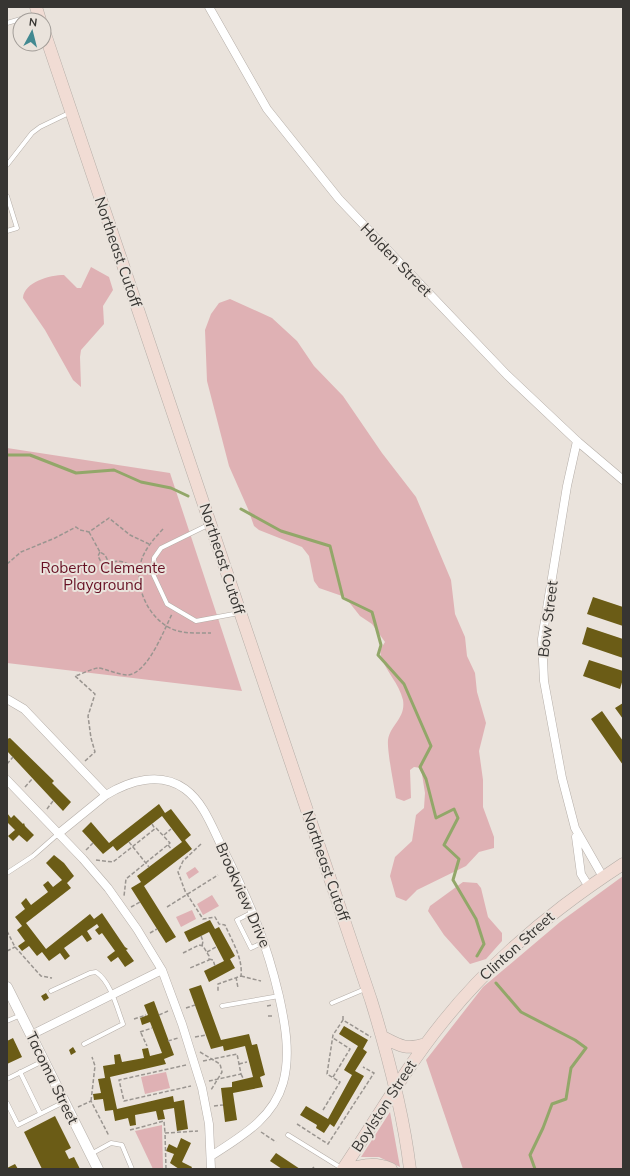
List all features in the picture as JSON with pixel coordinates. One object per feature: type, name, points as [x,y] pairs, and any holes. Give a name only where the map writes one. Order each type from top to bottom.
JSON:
[{"type":"main road","name":"Northeast Cutoff","points":[[51,52],[367,988],[378,1037],[396,1088],[406,1132],[410,1169]]},
{"type":"main road","name":"Clinton Street","points":[[426,1044],[489,969],[563,905],[623,864]]},
{"type":"main road","points":[[378,1037],[405,1047],[414,1048],[426,1044]]},
{"type":"main road","name":"Boylston Street","points":[[343,1169],[426,1044]]},
{"type":"main road","points":[[350,1169],[370,1164],[378,1164],[391,1169]]},
{"type":"street","name":"Holden Street","points":[[209,7],[267,109],[312,168],[364,227],[507,375],[576,441],[623,480]]},
{"type":"street","name":"Bow Street","points":[[576,441],[567,486],[542,646],[544,681],[562,778],[573,820],[582,874],[589,887]]},
{"type":"street","points":[[7,699],[24,710],[106,796]]},
{"type":"street","name":"Brookview Drive","points":[[58,834],[106,796],[128,783],[148,779],[166,781],[185,789],[205,812],[253,912],[265,942],[279,996],[286,1033],[287,1052],[284,1082],[276,1101],[262,1120],[211,1156]]},
{"type":"street","points":[[7,780],[83,859],[108,888],[149,947],[162,970],[201,1082],[209,1124],[211,1169]]},
{"type":"street","name":"Bow Street","points":[[573,820],[581,842],[603,877]]},
{"type":"street","points":[[31,1035],[162,970]]},
{"type":"street","name":"Tacoma Street","points":[[7,987],[98,1169]]},
{"type":"lane","points":[[7,165],[32,133],[40,127],[71,112]]},
{"type":"lane","points":[[7,197],[17,228],[7,231]]},
{"type":"lane","points":[[210,524],[161,548],[154,558],[153,574],[167,604],[174,610],[196,621],[240,613]]},
{"type":"lane","points":[[7,873],[33,856],[58,834]]},
{"type":"lane","points":[[253,912],[237,920],[251,948],[265,942]]},
{"type":"lane","points":[[51,991],[90,973],[96,972],[101,975],[112,995],[123,1024],[84,1044]]},
{"type":"lane","points":[[332,1003],[367,988]]},
{"type":"lane","points":[[222,1006],[279,996]]},
{"type":"lane","points":[[7,1021],[21,1015]]},
{"type":"lane","points":[[7,1079],[44,1061]]},
{"type":"lane","points":[[20,1072],[40,1114]]},
{"type":"lane","points":[[7,1103],[18,1124],[64,1102]]},
{"type":"lane","points":[[288,1134],[343,1169]]},
{"type":"lane","points":[[91,1154],[111,1143],[122,1145],[132,1169]]},
{"type":"path","points":[[7,564],[21,552],[55,538],[76,527],[80,530],[89,532],[109,518],[130,535],[149,544]]},
{"type":"path","points":[[89,532],[100,552],[109,563]]},
{"type":"path","points":[[100,552],[98,556],[103,566],[115,560],[121,561],[139,572]]},
{"type":"path","points":[[79,767],[95,752],[91,738],[88,716],[95,694],[74,676],[99,668],[110,673],[129,675],[141,669],[152,654],[174,610]]},
{"type":"path","points":[[7,764],[13,757]]},
{"type":"path","points":[[24,787],[33,778]]},
{"type":"path","points":[[46,810],[53,801]]},
{"type":"path","points":[[152,824],[170,843],[168,845],[172,850]]},
{"type":"path","points":[[94,860],[113,862],[156,828]]},
{"type":"path","points":[[163,836],[171,828]]},
{"type":"path","points":[[129,842],[149,867]]},
{"type":"path","points":[[86,850],[93,843]]},
{"type":"path","points":[[201,844],[184,860],[178,872],[187,894],[203,919],[215,917],[219,924],[225,925],[240,959],[241,976]]},
{"type":"path","points":[[124,897],[126,879],[168,845]]},
{"type":"path","points":[[166,906],[218,875]]},
{"type":"path","points":[[131,908],[140,902]]},
{"type":"path","points":[[148,934],[157,928]]},
{"type":"path","points":[[7,931],[15,947],[41,976],[52,978]]},
{"type":"path","points":[[201,936],[203,941],[202,946],[209,958],[213,960],[215,966]]},
{"type":"path","points":[[183,953],[202,946]]},
{"type":"path","points":[[7,951],[15,947]]},
{"type":"path","points":[[206,952],[216,947]]},
{"type":"path","points":[[190,968],[209,960],[209,958]]},
{"type":"path","points":[[218,991],[218,984],[236,977],[241,976],[261,981]]},
{"type":"path","points":[[236,977],[238,988]]},
{"type":"path","points":[[185,1009],[195,1005]]},
{"type":"path","points":[[159,1015],[168,1012]]},
{"type":"path","points":[[134,1019],[146,1015]]},
{"type":"path","points":[[323,1110],[340,1082],[327,1074],[333,1038],[343,1020],[343,1016]]},
{"type":"path","points":[[343,1020],[378,1037]]},
{"type":"path","points":[[147,1046],[140,1032],[152,1028]]},
{"type":"path","points":[[195,1038],[206,1035]]},
{"type":"path","points":[[168,1041],[178,1038]]},
{"type":"path","points":[[333,1038],[350,1048],[333,1077]]},
{"type":"path","points":[[237,1050],[243,1078]]},
{"type":"path","points":[[199,1051],[220,1064],[222,1072],[210,1092]]},
{"type":"path","points":[[202,1062],[237,1054]]},
{"type":"path","points":[[92,1057],[95,1066],[91,1101],[109,1137]]},
{"type":"path","points":[[239,1064],[247,1062]]},
{"type":"path","points":[[186,1065],[119,1080],[124,1100],[191,1086]]},
{"type":"path","points":[[297,1124],[328,1144],[374,1073],[363,1067]]},
{"type":"path","points":[[207,1081],[241,1074]]},
{"type":"path","points":[[78,1106],[91,1101]]},
{"type":"path","points":[[212,1106],[222,1105]]},
{"type":"path","points":[[130,1130],[164,1122],[166,1169]]},
{"type":"path","points":[[165,1133],[198,1131]]},
{"type":"path","points":[[259,1132],[276,1142]]},
{"type":"green space","points":[[91,267],[109,277],[113,290],[103,306],[104,324],[81,350],[81,387],[73,380],[45,330],[23,298],[24,292],[33,284],[39,280],[52,276],[64,275],[77,288],[81,288]]},
{"type":"green space","points":[[230,299],[272,318],[297,341],[314,366],[343,396],[382,453],[416,497],[451,580],[455,614],[465,637],[467,656],[475,673],[477,692],[486,723],[479,751],[483,780],[483,807],[494,837],[494,848],[479,852],[466,866],[417,890],[406,901],[396,897],[390,876],[395,857],[412,841],[416,815],[424,808],[425,793],[421,768],[414,767],[410,770],[411,798],[404,801],[396,798],[388,740],[389,735],[402,712],[403,700],[399,688],[383,662],[380,654],[385,642],[372,624],[360,616],[345,597],[319,588],[314,581],[309,556],[302,547],[259,530],[254,526],[229,466],[207,381],[205,330],[211,314],[219,303]]},
{"type":"green space","name":"Roberto Clemente Playground","points":[[7,448],[170,473],[242,691],[7,663]]},
{"type":"green space","points":[[195,867],[199,872],[189,879],[186,873]]},
{"type":"green space","points":[[623,876],[623,1169],[463,1169],[426,1060],[483,987],[560,922]]},
{"type":"green space","points":[[463,882],[477,883],[481,888],[488,917],[502,933],[502,941],[486,959],[470,964],[444,935],[428,911],[430,906]]},
{"type":"green space","points":[[212,895],[219,906],[203,915],[197,904]]},
{"type":"green space","points":[[192,910],[196,919],[181,927],[176,917]]},
{"type":"green space","points":[[166,1072],[170,1088],[145,1094],[141,1077]]},
{"type":"green space","points":[[390,1112],[400,1167],[379,1157],[361,1157]]},
{"type":"green space","points":[[162,1125],[163,1169],[153,1169],[135,1131]]},
{"type":"building","points":[[593,597],[623,607],[623,626],[587,614]]},
{"type":"building","points":[[587,627],[623,639],[623,658],[582,644]]},
{"type":"building","points":[[589,660],[623,671],[623,679],[620,689],[583,676]]},
{"type":"building","points":[[623,703],[623,719],[615,708]]},
{"type":"building","points":[[602,711],[623,741],[623,765],[591,719]]},
{"type":"building","points":[[10,738],[54,781],[52,783],[71,802],[63,811],[7,751],[7,739]]},
{"type":"building","points":[[159,804],[165,813],[171,809],[191,835],[185,840],[192,849],[144,886],[176,937],[166,943],[131,888],[141,882],[137,876],[182,842],[162,816],[117,851],[113,846],[103,854],[82,831],[91,822],[109,843]]},
{"type":"building","points":[[7,813],[11,818],[14,815],[23,824],[24,823],[34,835],[27,842],[19,835],[13,841],[8,836],[15,830],[7,822]]},
{"type":"building","points":[[54,855],[64,863],[74,876],[67,883],[71,888],[26,923],[46,949],[90,914],[94,919],[102,913],[125,947],[128,949],[126,950],[134,961],[125,967],[118,957],[111,962],[107,957],[115,951],[102,933],[99,935],[95,930],[99,927],[97,924],[87,931],[92,939],[87,942],[82,935],[64,948],[70,956],[65,960],[60,953],[49,961],[42,952],[37,956],[29,946],[22,951],[18,946],[25,941],[17,930],[22,926],[15,917],[25,909],[21,903],[26,898],[31,905],[48,892],[43,885],[48,881],[53,887],[62,880],[46,863]]},
{"type":"building","points":[[210,920],[215,929],[219,927],[235,956],[230,959],[235,968],[209,982],[204,971],[224,961],[209,932],[189,942],[184,932]]},
{"type":"building","points":[[201,985],[221,1040],[249,1034],[252,1045],[257,1044],[265,1075],[260,1077],[263,1087],[233,1093],[237,1120],[225,1122],[221,1088],[232,1087],[232,1082],[253,1077],[245,1046],[224,1051],[223,1046],[211,1049],[189,989]]},
{"type":"building","points":[[46,993],[49,998],[44,1001],[41,996]]},
{"type":"building","points":[[154,1001],[174,1055],[164,1059],[166,1064],[110,1077],[117,1109],[173,1096],[174,1102],[184,1100],[188,1129],[177,1131],[174,1108],[163,1110],[165,1119],[158,1120],[156,1111],[135,1115],[136,1125],[130,1126],[128,1118],[115,1121],[113,1110],[105,1111],[103,1099],[94,1100],[93,1094],[101,1093],[98,1079],[105,1078],[103,1066],[115,1064],[114,1055],[120,1054],[122,1062],[144,1058],[142,1049],[148,1048],[150,1056],[162,1053],[150,1022],[142,1025],[140,1018],[148,1015],[144,1005]]},
{"type":"building","points":[[344,1026],[368,1040],[363,1049],[367,1052],[355,1071],[364,1076],[334,1127],[330,1124],[324,1133],[316,1128],[317,1125],[300,1115],[306,1106],[328,1119],[352,1075],[344,1070],[358,1046],[339,1034]]},
{"type":"building","points":[[13,1038],[22,1057],[7,1064],[7,1041]]},
{"type":"building","points":[[73,1047],[76,1052],[71,1055],[69,1050]]},
{"type":"building","points":[[55,1116],[71,1148],[65,1151],[69,1159],[74,1157],[80,1169],[42,1169],[24,1132]]},
{"type":"building","points":[[181,1138],[191,1143],[182,1162],[192,1167],[191,1169],[179,1169],[170,1163],[174,1154],[166,1151],[169,1144],[177,1148]]},
{"type":"building","points":[[276,1153],[300,1169],[282,1169],[270,1161]]},
{"type":"building","points":[[15,1164],[18,1169],[7,1169],[7,1168]]},
{"type":"waterway","points":[[7,455],[30,455],[76,473],[114,470],[141,482],[171,488],[188,496]]},
{"type":"waterway","points":[[241,509],[281,531],[330,546],[343,598],[372,612],[381,645],[378,655],[404,684],[431,746],[420,767],[426,779],[436,818],[454,809],[458,818],[444,845],[459,859],[453,880],[476,919],[484,944],[477,956]]},
{"type":"waterway","points":[[496,983],[521,1012],[575,1040],[586,1048],[571,1068],[566,1099],[552,1104],[543,1128],[530,1155],[535,1169]]}]
